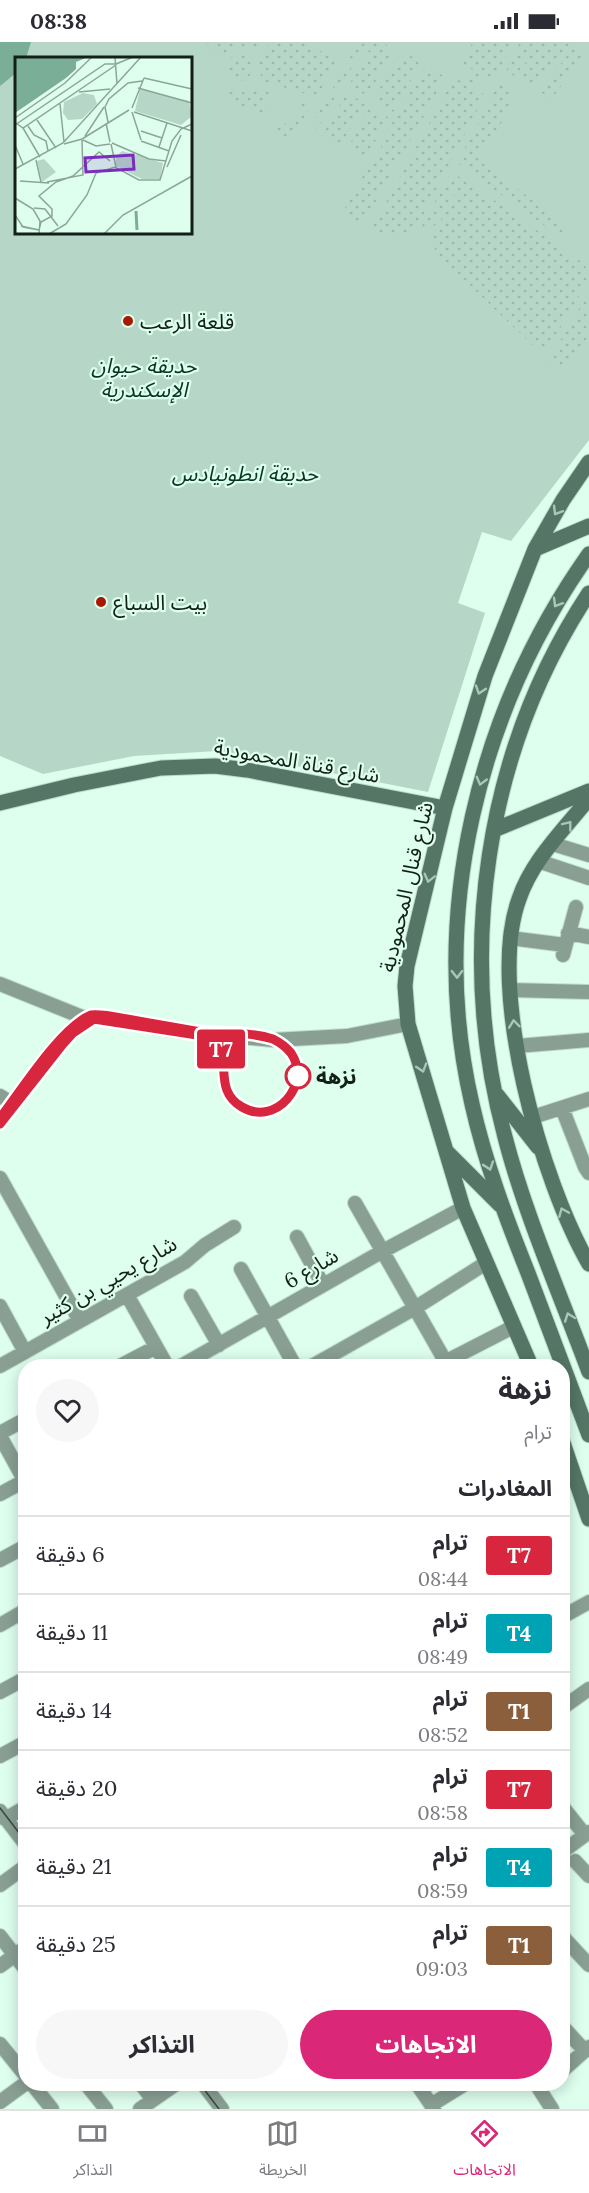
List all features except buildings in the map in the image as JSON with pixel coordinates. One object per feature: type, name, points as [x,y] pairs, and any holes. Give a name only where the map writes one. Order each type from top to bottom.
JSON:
[{"type":"main road","name":"شارع قنال المحمودية","points":[[528,1359],[463,1208],[408,1024],[407,966],[445,808],[485,676],[535,549],[563,500],[589,462]]},
{"type":"main road","points":[[535,549],[589,526]]},
{"type":"main road","points":[[560,1359],[502,1207],[471,1103],[461,1038],[457,950],[462,873],[473,808],[502,714],[528,654],[544,624],[589,554]]},
{"type":"main road","points":[[589,593],[550,660],[528,710],[505,780],[494,830],[483,905],[481,968],[485,1030],[494,1090],[518,1180],[589,1372]]},
{"type":"main road","name":"شارع قناة المحمودية","points":[[0,803],[64,787],[161,768],[207,766],[247,770],[445,808]]},
{"type":"main road","points":[[494,830],[589,791]]},
{"type":"main road","points":[[588,1261],[561,1207],[533,1118],[517,1046],[510,990],[510,938],[519,898],[538,861],[589,798]]},
{"type":"main road","points":[[494,1090],[542,1151]]},
{"type":"main road","points":[[446,1151],[502,1207]]},
{"type":"main road","points":[[570,1385],[589,1435]]},
{"type":"main road","points":[[570,1463],[589,1519]]},
{"type":"street","points":[[553,844],[589,855]]},
{"type":"street","points":[[538,861],[589,878]]},
{"type":"street","points":[[565,944],[576,907]]},
{"type":"street","points":[[510,938],[565,944],[589,937]]},
{"type":"street","points":[[1,986],[87,1019]]},
{"type":"street","points":[[510,990],[589,992]]},
{"type":"street","points":[[0,1122],[60,1044],[87,1019],[94,1017],[187,1032],[273,1040],[347,1036],[408,1024]]},
{"type":"street","points":[[517,1046],[589,1040]]},
{"type":"street","points":[[0,1096],[14,1104]]},
{"type":"street","points":[[533,1118],[589,1099]]},
{"type":"street","points":[[562,1108],[589,1173]]},
{"type":"street","points":[[0,1178],[80,1322]]},
{"type":"street","points":[[355,1203],[415,1308],[440,1359]]},
{"type":"street","name":"شارع 6","points":[[194,1359],[382,1251],[463,1208]]},
{"type":"street","name":"شارع يحيي بن كثير","points":[[0,1366],[185,1262],[205,1245],[234,1227]]},
{"type":"street","points":[[297,1237],[323,1285]]},
{"type":"street","points":[[324,1359],[415,1308],[486,1263]]},
{"type":"street","points":[[241,1269],[292,1359]]},
{"type":"street","points":[[127,1295],[163,1359]]},
{"type":"street","points":[[191,1296],[219,1345]]},
{"type":"street","points":[[0,1306],[25,1352]]},
{"type":"street","points":[[454,1359],[513,1327]]},
{"type":"street","points":[[133,1359],[156,1347]]},
{"type":"street","points":[[18,1424],[0,1435],[18,1468]]},
{"type":"street","points":[[0,1494],[18,1485]]},
{"type":"street","points":[[0,1560],[18,1550]]},
{"type":"street","points":[[570,1613],[589,1602]]},
{"type":"street","points":[[0,1625],[18,1615]]},
{"type":"street","points":[[0,1692],[18,1682]]},
{"type":"street","points":[[570,1702],[589,1689]]},
{"type":"street","points":[[0,1756],[18,1746]]},
{"type":"street","points":[[18,1810],[2,1816],[18,1835]]},
{"type":"street","points":[[570,1815],[587,1833],[570,1846]]},
{"type":"street","points":[[575,1861],[589,1876]]},
{"type":"street","points":[[0,1885],[18,1872]]},
{"type":"street","points":[[0,1936],[18,1950]]},
{"type":"street","points":[[570,1945],[589,1965]]},
{"type":"street","points":[[0,1966],[18,1952]]},
{"type":"street","points":[[570,2033],[587,2049],[570,2064]]},
{"type":"street","points":[[0,2044],[18,2066]]},
{"type":"street","points":[[0,2102],[18,2089]]},
{"type":"street","points":[[38,2091],[52,2109]]},
{"type":"street","points":[[92,2091],[106,2109]]},
{"type":"street","points":[[146,2091],[153,2100]]},
{"type":"street","points":[[140,2109],[166,2091]]},
{"type":"street","points":[[208,2091],[222,2109]]},
{"type":"street","points":[[422,2091],[433,2107],[455,2091]]},
{"type":"street","points":[[544,2091],[551,2108]]},
{"type":"green space","name":"حديقة انطونيادس","points":[[0,42],[589,42],[589,440],[511,541],[482,532],[458,603],[485,613],[428,792],[231,753],[217,753],[217,751],[134,756],[43,774],[0,756]]},
{"type":"green space","points":[[261,42],[256,52],[238,49],[222,58],[206,43]]},
{"type":"green space","points":[[274,42],[308,42],[336,62],[317,97],[262,81],[258,60],[268,45],[272,47]]},
{"type":"green space","points":[[359,42],[366,42],[317,129],[311,126]]},
{"type":"green space","points":[[374,42],[385,42],[391,54],[367,96],[349,85]]},
{"type":"green space","points":[[473,42],[514,42],[494,79],[483,73],[475,88],[485,95],[418,225],[407,233],[396,236],[384,235],[371,230],[454,78],[465,83],[472,69],[461,63]]},
{"type":"green space","points":[[520,42],[534,42],[516,77],[506,71]]},
{"type":"green space","points":[[537,42],[571,42],[533,88],[517,78]]},
{"type":"green space","points":[[574,47],[585,56],[551,99],[539,91]]},
{"type":"green space","points":[[239,55],[248,59],[252,68],[248,77],[239,81],[230,77],[226,68],[230,59]]},
{"type":"green space","points":[[413,56],[422,61],[393,112],[373,99],[398,58]]},
{"type":"green space","points":[[426,66],[445,77],[400,160],[397,158],[389,170],[392,172],[363,224],[342,213],[372,160],[375,161],[382,147],[379,145]]},
{"type":"green space","points":[[501,79],[512,87],[504,101],[513,107],[476,157],[566,226],[559,236],[457,163]]},
{"type":"green space","points":[[253,88],[270,92],[263,115],[226,99],[229,92],[241,93]]},
{"type":"green space","points":[[347,92],[365,104],[344,139],[338,142],[327,140],[322,136]]},
{"type":"green space","points":[[302,101],[312,104],[293,137],[286,137],[274,129],[282,123],[295,125]]},
{"type":"green space","points":[[370,106],[389,118],[365,158],[354,152],[351,142]]},
{"type":"green space","points":[[451,172],[461,178],[436,224],[431,229],[425,230],[422,226]]},
{"type":"green space","points":[[463,178],[586,267],[588,275],[585,286],[546,348],[539,349],[532,345],[439,255],[434,247],[432,239],[434,233]]},
{"type":"green space","points":[[589,292],[589,335],[566,368],[559,369],[548,361]]},
{"type":"shaded area","points":[[0,42],[31,42],[26,57],[15,57],[15,74],[0,86]]},
{"type":"tram line","name":"T7","points":[[0,1118],[58,1041],[84,1017],[95,1014],[197,1031],[256,1036],[273,1040],[290,1053],[296,1064],[298,1076],[289,1099],[279,1107],[268,1112],[244,1109],[226,1092],[222,1052],[215,1040],[210,1037],[94,1019],[73,1033],[63,1044],[0,1124]]},
{"type":"tram line","points":[[0,1118],[55,1045],[67,1032],[91,1015],[205,1031],[263,1036],[273,1039],[284,1047],[296,1065],[293,1089],[287,1099],[267,1111],[254,1112],[242,1107],[227,1091],[222,1053],[218,1044],[210,1037],[94,1019],[73,1033],[63,1044],[0,1124]]},
{"type":"tram line","points":[[0,1808],[18,1832]]},
{"type":"tram line","points":[[205,2091],[219,2109]]},
{"type":"place","name":"قلعة الرعب","points":[[128,321]]},
{"type":"place","name":"بيت السباع","points":[[101,602]]},
{"type":"place","name":"نزهة","points":[[298,1076]]},
{"type":"park label","name":"حديقة حيوان الإسكندرية","points":[[144,377]]}]
